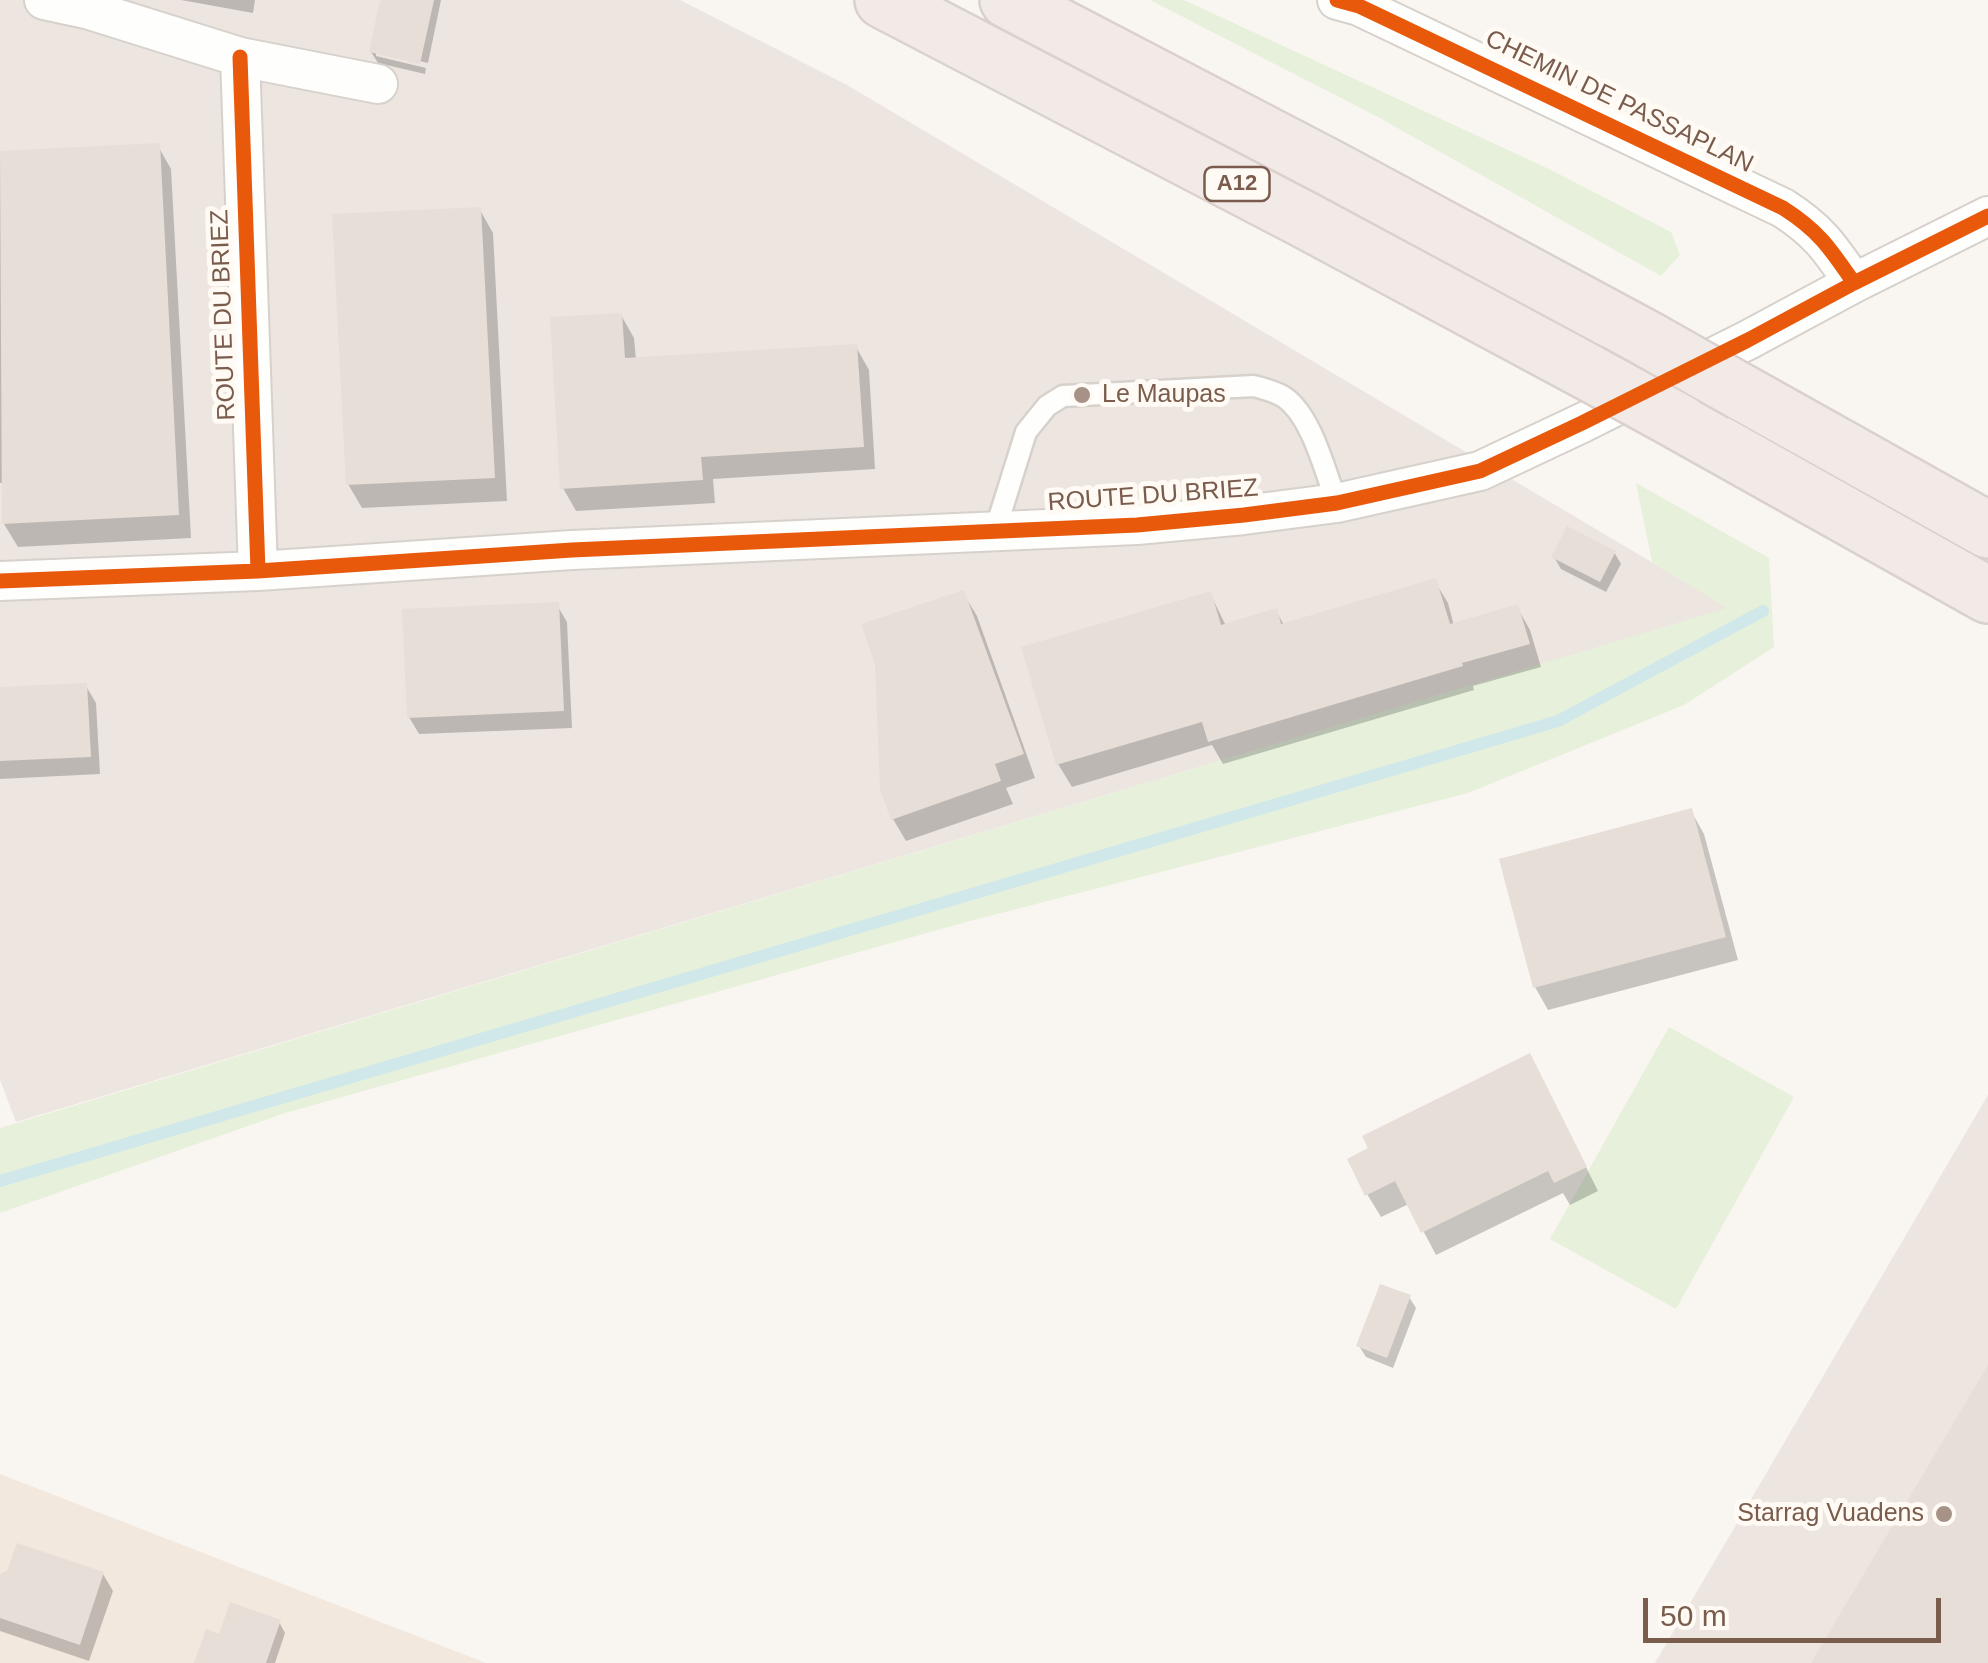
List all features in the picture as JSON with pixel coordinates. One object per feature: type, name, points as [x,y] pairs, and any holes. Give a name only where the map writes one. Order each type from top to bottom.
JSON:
[{"type":"highway","name":"A12","points":[[883,0],[1306,220],[1988,595]]},
{"type":"highway","name":"A12","points":[[1008,0],[1332,169],[1988,530]]},
{"type":"street","points":[[44,0],[90,10],[240,56],[378,84]]},
{"type":"street","name":"CHEMIN DE PASSAPLAN","points":[[1338,0],[1358,6],[1783,208],[1828,243],[1854,282]]},
{"type":"street","name":"ROUTE DU BRIEZ","points":[[240,56],[258,572]]},
{"type":"street","name":"ROUTE DU BRIEZ","points":[[0,581],[258,572],[572,550],[1137,525],[1337,504],[1480,470],[1582,423],[1988,216]]},
{"type":"lane","points":[[994,532],[1026,432],[1047,406],[1063,396],[1254,386],[1269,390],[1283,397],[1302,416],[1337,504]]},
{"type":"shaded area","points":[[0,0],[680,0],[847,85],[1729,608],[16,1122],[0,1080]]},
{"type":"shaded area","points":[[1988,1095],[1988,1663],[1655,1663]]},
{"type":"shaded area","points":[[0,1474],[486,1663],[0,1663]]},
{"type":"green space","points":[[1150,0],[1184,0],[1549,169],[1671,232],[1680,255],[1661,276],[1378,117]]},
{"type":"green space","points":[[1636,483],[1769,558],[1774,647],[1684,705],[1468,793],[966,922],[285,1113],[0,1213],[0,1128],[1727,608],[1652,562]]},
{"type":"green space","points":[[1669,1027],[1794,1097],[1676,1309],[1550,1239]]},
{"type":"building","points":[[380,0],[434,0],[420,64],[369,52]]},
{"type":"building","points":[[160,143],[179,515],[2,524],[0,151]]},
{"type":"building","points":[[481,207],[495,478],[346,485],[332,214]]},
{"type":"building","points":[[622,313],[625,358],[857,344],[864,447],[701,457],[703,480],[560,489],[550,317]]},
{"type":"building","points":[[1567,526],[1616,551],[1600,582],[1551,557]]},
{"type":"building","points":[[1436,578],[1450,624],[1518,604],[1530,644],[1208,742],[1202,722],[1056,765],[1021,647],[1211,591],[1221,625],[1277,608],[1281,624]]},
{"type":"building","points":[[964,590],[1024,754],[995,764],[1001,781],[891,820],[880,789],[875,664],[861,624]]},
{"type":"building","points":[[559,602],[564,711],[407,718],[402,609]]},
{"type":"building","points":[[87,683],[91,757],[0,761],[0,687]]},
{"type":"building","points":[[1692,808],[1726,937],[1533,988],[1499,859]]},
{"type":"building","points":[[1530,1053],[1587,1167],[1554,1183],[1548,1171],[1421,1233],[1395,1181],[1365,1196],[1347,1159],[1368,1148],[1362,1136]]},
{"type":"building","points":[[1380,1284],[1411,1295],[1387,1358],[1356,1346]]},
{"type":"building","name":"Starrag Vuadens","points":[[1988,1365],[1988,1663],[1811,1663]]},
{"type":"building","points":[[17,1543],[104,1572],[80,1645],[0,1618],[0,1574],[7,1571]]},
{"type":"building","points":[[230,1602],[281,1620],[266,1663],[194,1663],[206,1629],[219,1634]]},
{"type":"waterway","points":[[0,1181],[1558,721],[1763,611]]},
{"type":"cycle path","points":[[1337,0],[1359,6],[1783,208],[1823,241],[1854,283]]},
{"type":"cycle path","points":[[240,57],[258,571]]},
{"type":"cycle path","points":[[0,581],[1137,525],[1337,503],[1480,471],[1748,340],[1988,216]]},
{"type":"place","name":"Le Maupas","points":[[1082,395]]},
{"type":"place","name":"Starrag Vuadens","points":[[1944,1514]]}]
